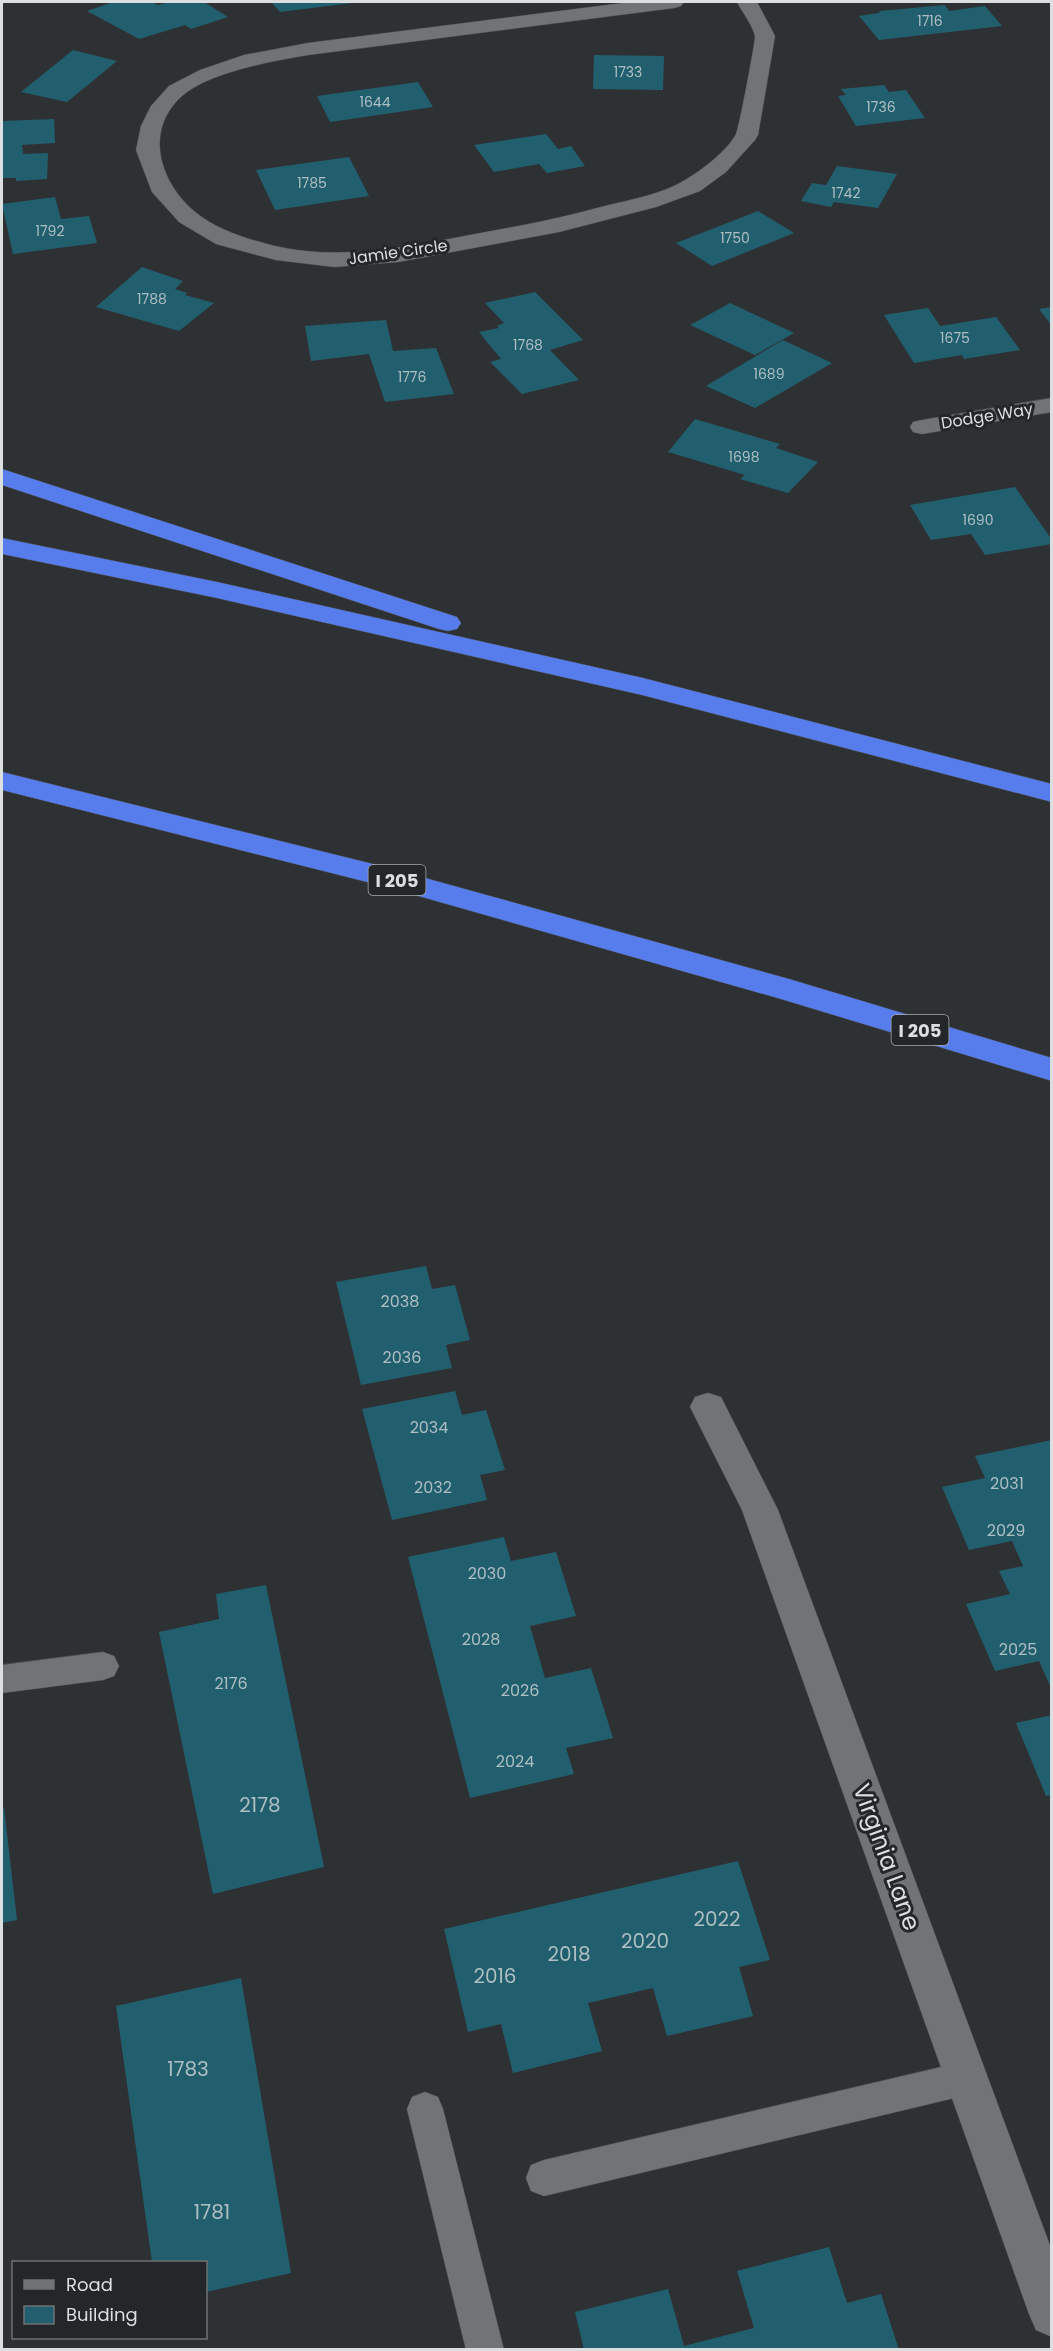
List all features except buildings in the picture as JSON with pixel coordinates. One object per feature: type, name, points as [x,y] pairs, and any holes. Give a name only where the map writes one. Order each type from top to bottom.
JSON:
[{"type":"highway","points":[[2,477],[643,687]]},
{"type":"highway","points":[[2,546],[217,590],[643,687],[1052,794]]},
{"type":"highway","name":"I 205","points":[[2,781],[389,878],[789,990],[1052,1070]]},
{"type":"street","name":"Jamie Circle","points":[[674,2],[251,59],[207,74],[176,90],[157,116],[147,150],[164,192],[187,217],[224,239],[276,253],[334,260],[398,255],[559,225],[648,202],[692,186],[718,167],[747,135],[765,36],[747,2]]},
{"type":"street","name":"Dodge Way","points":[[922,427],[1052,405]]},
{"type":"street","name":"Virginia Lane","points":[[708,1407],[760,1510],[1052,2314]]},
{"type":"lane","points":[[2,1679],[103,1666]]},
{"type":"lane","points":[[544,2178],[967,2078]]},
{"type":"lane","points":[[425,2109],[485,2349]]}]
